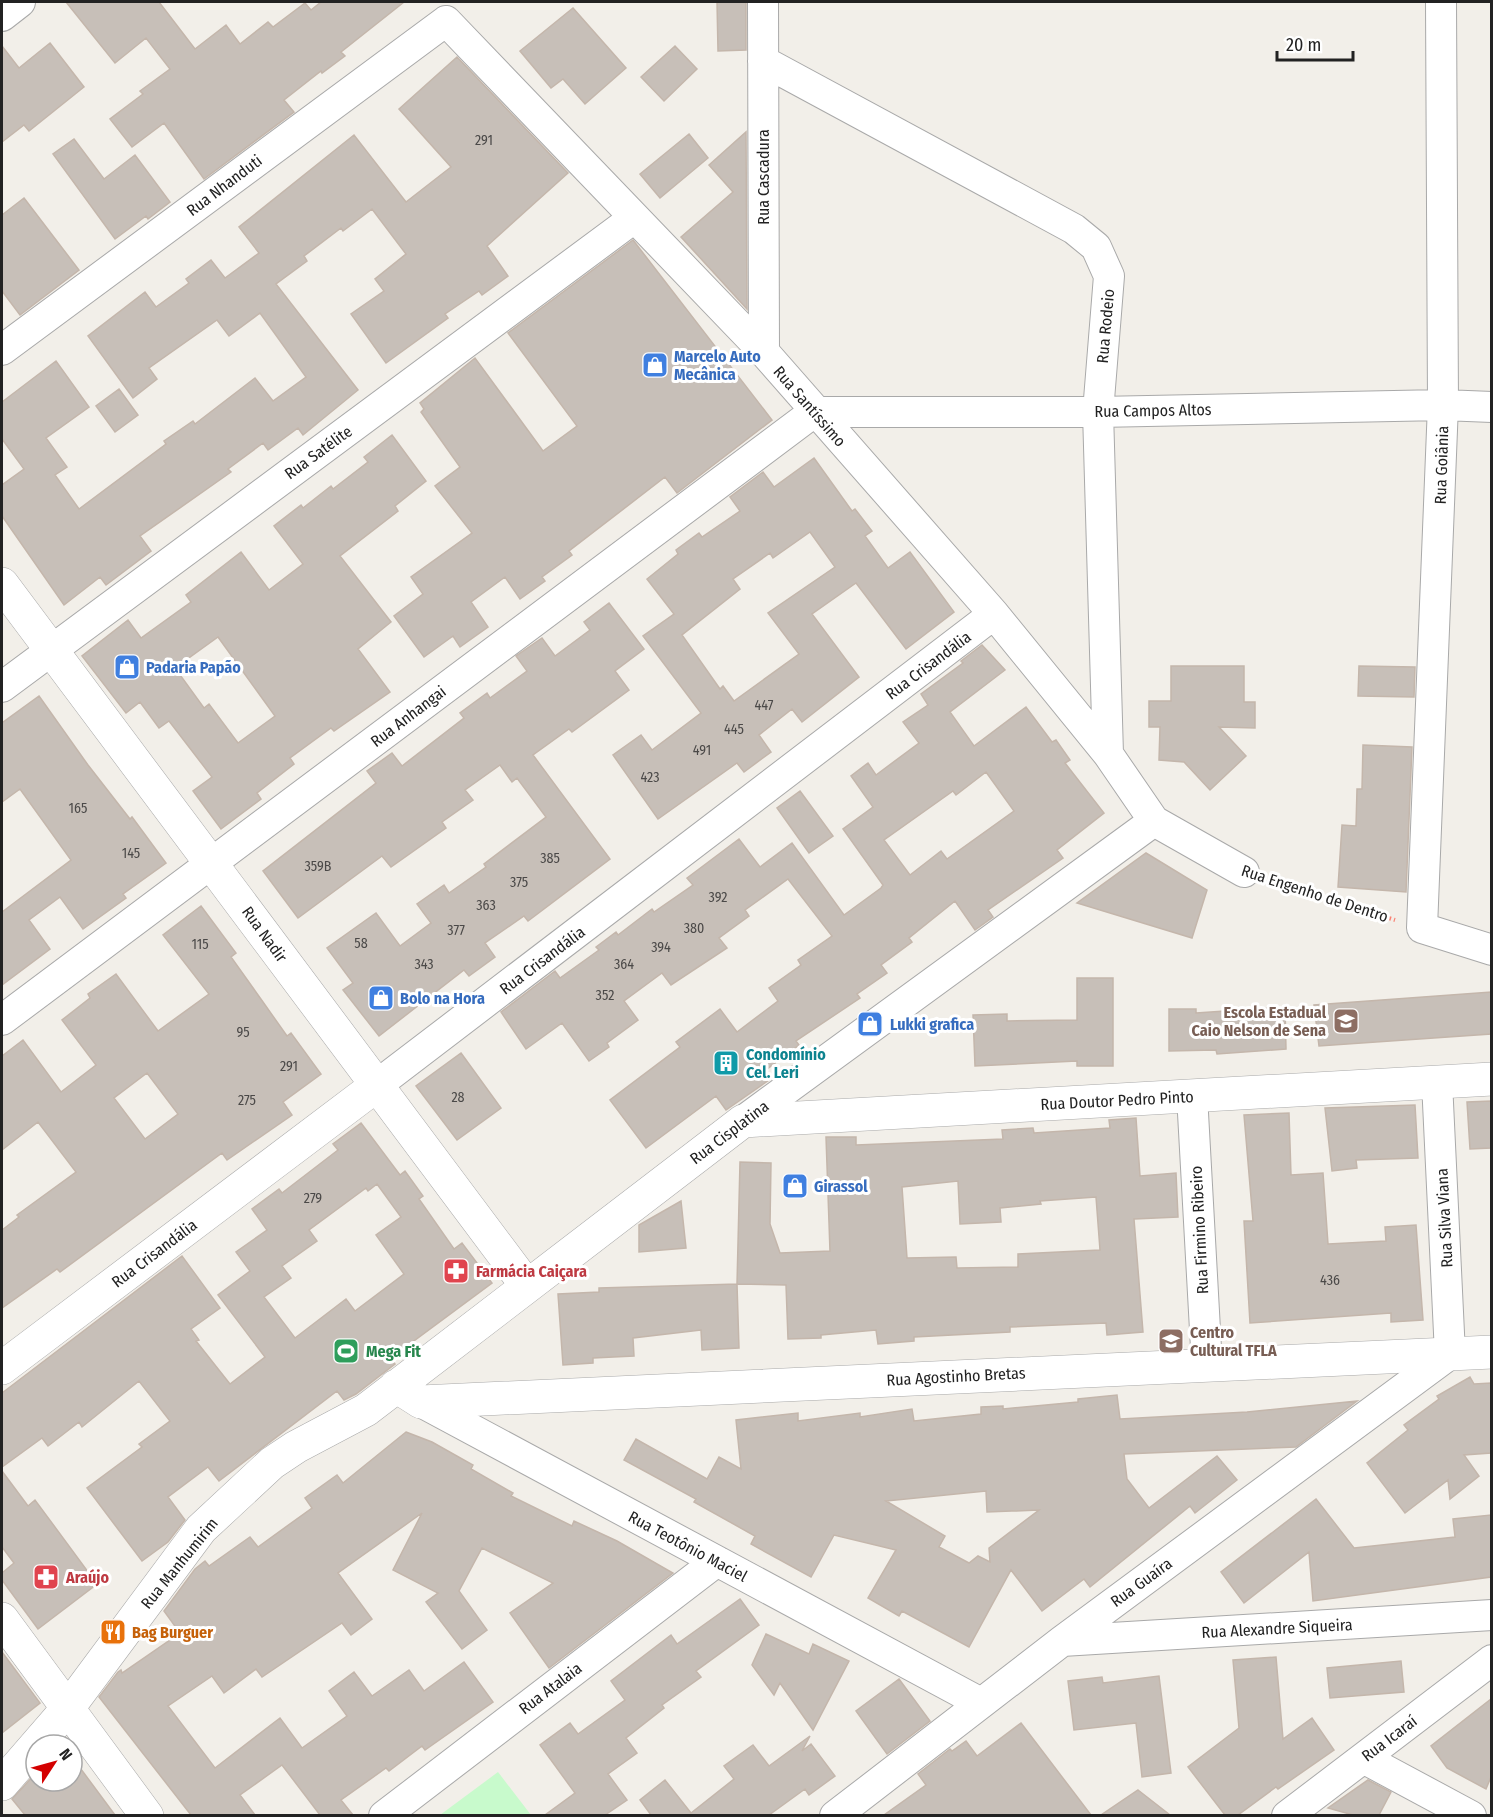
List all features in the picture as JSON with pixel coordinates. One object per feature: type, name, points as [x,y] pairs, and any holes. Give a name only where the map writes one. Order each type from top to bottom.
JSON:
[{"type":"street","points":[[2,16],[20,2]]},
{"type":"street","name":"Rua Cascadura","points":[[763,2],[764,351]]},
{"type":"street","name":"Rua Goiânia","points":[[1422,928],[1443,405],[1441,2]]},
{"type":"street","name":"Rua Santíssimo","points":[[445,11],[634,218],[764,351],[814,412],[994,614],[1108,754]]},
{"type":"street","name":"Rua Nhanduti","points":[[2,350],[445,11]]},
{"type":"street","name":"Rua Rodeio","points":[[763,61],[1074,229],[1096,247],[1109,276],[1098,412],[1108,754]]},
{"type":"street","name":"Rua Satélite","points":[[2,687],[634,218]]},
{"type":"street","name":"Rua Campos Altos","points":[[814,412],[1098,412],[1443,405],[1491,407]]},
{"type":"street","name":"Rua Anhangai","points":[[2,1020],[814,412]]},
{"type":"street","name":"Rua Nadir","points":[[2,584],[527,1286]]},
{"type":"street","name":"Rua Crisandália","points":[[2,1368],[994,614]]},
{"type":"street","name":"Rua Engenho de Dentro","points":[[1108,754],[1154,820],[1244,872]]},
{"type":"street","name":"Rua Cisplatina","points":[[409,1394],[527,1286],[743,1121],[1154,820]]},
{"type":"street","points":[[1422,928],[1491,950]]},
{"type":"street","name":"Rua Doutor Pedro Pinto","points":[[743,1121],[1491,1079]]},
{"type":"street","name":"Rua Silva Viana","points":[[1437,1082],[1450,1354]]},
{"type":"street","name":"Rua Firmino Ribeiro","points":[[1192,1095],[1207,1366]]},
{"type":"street","name":"Rua Agostinho Bretas","points":[[409,1394],[1207,1366],[1491,1352]]},
{"type":"street","name":"Rua Guaíra","points":[[835,1815],[1062,1641],[1450,1354]]},
{"type":"street","name":"Rua Teotônio Maciel","points":[[409,1394],[981,1704]]},
{"type":"street","name":"Rua Manhumirim","points":[[2,1784],[68,1708],[201,1529],[272,1463],[296,1447],[366,1410],[409,1394]]},
{"type":"street","name":"Rua Atalaia","points":[[384,1815],[717,1561]]},
{"type":"street","name":"Rua Alexandre Siqueira","points":[[1062,1641],[1491,1616]]},
{"type":"street","points":[[2,1619],[147,1815]]},
{"type":"street","name":"Rua Icaraí","points":[[1287,1815],[1491,1660]]},
{"type":"street","points":[[1363,1758],[1471,1815]]},
{"type":"path","name":"Rua Engenho de Dentro","points":[[1244,872],[1422,928]]},
{"type":"green space","points":[[498,1772],[531,1815],[440,1815]]},
{"type":"building","points":[[66,2],[159,2],[195,49],[226,25],[240,44],[268,22],[273,27],[305,3],[311,10],[321,2],[404,2],[341,52],[345,56],[322,73],[321,71],[284,100],[294,112],[204,179],[164,123],[132,147],[110,119],[143,94],[140,91],[170,69],[146,38],[115,63]]},
{"type":"building","points":[[717,2],[746,2],[746,50],[718,51]]},
{"type":"building","points":[[573,8],[626,68],[585,104],[563,79],[551,88],[520,51]]},
{"type":"building","points":[[50,43],[84,87],[29,131],[24,125],[2,142],[2,46],[19,68]]},
{"type":"building","points":[[675,46],[697,69],[664,101],[641,77]]},
{"type":"building","points":[[457,57],[568,173],[487,246],[508,276],[482,295],[479,291],[445,314],[448,318],[386,363],[351,314],[384,291],[375,279],[406,254],[372,209],[343,231],[341,228],[304,256],[307,261],[276,284],[358,390],[303,435],[298,428],[268,450],[263,443],[228,469],[231,472],[140,536],[151,551],[106,585],[100,577],[64,605],[2,516],[2,485],[24,469],[2,439],[2,402],[56,361],[89,407],[46,438],[67,467],[55,475],[79,509],[166,444],[164,441],[193,421],[195,424],[255,378],[273,401],[306,377],[260,313],[229,336],[217,320],[149,368],[157,379],[133,398],[88,336],[145,292],[156,307],[189,283],[186,279],[211,260],[225,278],[259,253],[239,227],[354,135],[406,202],[451,167],[399,109]]},
{"type":"building","points":[[746,132],[747,309],[681,237],[733,192],[709,165]]},
{"type":"building","points":[[689,134],[708,158],[660,198],[640,174]]},
{"type":"building","points":[[74,139],[104,179],[135,155],[170,202],[148,219],[146,216],[115,239],[53,154]]},
{"type":"building","points":[[24,198],[79,270],[20,315],[2,291],[2,215]]},
{"type":"building","points":[[633,240],[772,420],[677,493],[665,477],[569,551],[572,555],[542,577],[545,581],[520,599],[505,577],[471,602],[488,627],[460,647],[453,636],[424,657],[394,616],[423,594],[411,577],[472,533],[435,486],[460,467],[421,412],[424,409],[420,403],[475,358],[543,451],[577,426],[508,333]]},
{"type":"building","points":[[119,389],[138,415],[115,432],[96,406]]},
{"type":"building","points":[[392,435],[426,481],[395,506],[398,511],[340,556],[391,622],[358,649],[390,692],[334,731],[331,728],[290,758],[294,764],[257,793],[261,799],[221,829],[193,791],[212,777],[169,721],[159,728],[140,702],[126,713],[82,656],[128,620],[141,638],[191,602],[186,595],[241,552],[269,590],[303,564],[274,526],[301,505],[303,508],[331,486],[333,489],[368,462],[364,457]],"holes":[[[218,637],[275,716],[238,743],[209,704],[204,708],[175,668]]]},
{"type":"building","points":[[814,458],[852,511],[855,509],[872,531],[865,536],[888,568],[910,552],[954,612],[906,649],[856,583],[812,614],[859,677],[802,722],[792,709],[759,735],[771,752],[744,772],[737,763],[658,819],[613,755],[641,735],[652,750],[701,713],[643,636],[674,614],[647,579],[678,554],[676,550],[699,533],[702,537],[740,511],[730,497],[763,472],[774,487]],"holes":[[[810,532],[835,567],[768,613],[799,654],[734,701],[723,686],[720,689],[682,635],[740,589],[733,579],[770,553],[773,558]]]},
{"type":"building","points":[[609,603],[644,649],[615,671],[629,690],[572,732],[569,729],[533,755],[610,859],[528,921],[524,916],[485,943],[495,957],[469,976],[464,970],[379,1036],[343,990],[353,983],[327,948],[376,913],[400,946],[431,923],[417,904],[444,885],[449,893],[486,867],[484,864],[546,817],[517,778],[512,782],[500,765],[465,790],[473,800],[442,822],[446,828],[391,867],[382,856],[298,918],[263,871],[376,783],[367,771],[392,753],[402,766],[464,718],[460,713],[487,693],[490,698],[527,671],[516,656],[542,638],[555,656],[590,630],[584,622]]},
{"type":"building","points":[[982,645],[1005,670],[950,712],[974,746],[1026,707],[1052,742],[1056,740],[1070,760],[1065,763],[1104,813],[1057,850],[1063,858],[988,910],[993,917],[975,930],[955,901],[909,938],[912,942],[881,965],[887,973],[857,994],[860,998],[796,1041],[799,1045],[766,1070],[772,1078],[726,1110],[716,1096],[646,1148],[610,1100],[680,1047],[676,1042],[720,1009],[737,1032],[778,1001],[769,988],[801,965],[798,960],[832,936],[788,879],[745,910],[749,916],[719,938],[727,948],[671,985],[662,973],[624,1001],[638,1020],[607,1043],[609,1047],[589,1061],[562,1023],[526,1049],[501,1012],[555,971],[560,978],[599,950],[596,947],[616,932],[618,935],[652,909],[654,912],[693,885],[687,878],[739,839],[760,867],[792,843],[844,915],[881,888],[883,885],[843,829],[873,807],[851,776],[868,763],[876,775],[919,743],[903,722],[928,705],[921,694],[963,663],[961,661]],"holes":[[[986,772],[1014,811],[947,859],[941,851],[910,875],[884,840],[953,791],[956,795]]]},
{"type":"building","points":[[1171,666],[1244,666],[1244,702],[1255,702],[1255,728],[1219,727],[1246,756],[1210,790],[1184,762],[1159,760],[1160,727],[1149,727],[1149,701],[1171,701]]},
{"type":"building","points":[[1359,666],[1415,667],[1414,697],[1358,696]]},
{"type":"building","points":[[39,696],[88,765],[130,819],[132,817],[166,863],[123,894],[126,898],[83,929],[60,897],[29,920],[50,949],[2,985],[2,912],[71,860],[20,789],[2,802],[2,723]]},
{"type":"building","points":[[1363,745],[1412,747],[1406,892],[1338,887],[1342,825],[1356,826],[1357,789],[1362,789]]},
{"type":"building","points":[[800,791],[833,836],[809,853],[777,808]]},
{"type":"building","points":[[1146,853],[1207,890],[1192,938],[1077,903]]},
{"type":"building","points":[[201,906],[236,953],[231,957],[287,1036],[291,1033],[321,1074],[283,1102],[292,1115],[227,1160],[222,1153],[60,1272],[57,1269],[2,1308],[2,1230],[19,1217],[17,1215],[76,1172],[38,1122],[2,1150],[2,1056],[23,1040],[61,1092],[96,1065],[62,1020],[90,998],[88,994],[116,974],[158,1031],[209,994],[163,935]],"holes":[[[147,1073],[178,1114],[145,1139],[114,1098]]]},
{"type":"building","points":[[1077,978],[1113,978],[1113,1066],[1077,1066],[1077,1061],[975,1066],[973,1015],[1007,1014],[1007,1021],[1077,1020]]},
{"type":"building","points":[[1491,992],[1491,1034],[1319,1046],[1314,1005]]},
{"type":"building","points":[[1285,1007],[1286,1049],[1217,1054],[1216,1050],[1169,1051],[1169,1009],[1196,1009],[1196,1013]]},
{"type":"building","points":[[461,1053],[501,1108],[457,1140],[416,1086]]},
{"type":"building","points":[[1491,1101],[1491,1148],[1470,1149],[1467,1102]]},
{"type":"building","points":[[1415,1105],[1418,1158],[1356,1160],[1357,1168],[1332,1171],[1325,1108]]},
{"type":"building","points":[[1289,1113],[1291,1175],[1323,1173],[1328,1244],[1386,1241],[1385,1227],[1416,1225],[1423,1320],[1391,1322],[1391,1313],[1250,1323],[1244,1221],[1253,1221],[1244,1115]]},
{"type":"building","points":[[1136,1118],[1140,1176],[1176,1173],[1178,1217],[1134,1219],[1143,1332],[1107,1335],[1106,1323],[1010,1327],[1010,1332],[914,1337],[914,1341],[878,1344],[876,1330],[821,1335],[821,1338],[788,1339],[786,1285],[737,1284],[740,1162],[771,1163],[770,1224],[780,1253],[830,1251],[826,1137],[856,1137],[856,1145],[1003,1139],[1002,1130],[1033,1128],[1034,1133],[1110,1128],[1109,1120]],"holes":[[[958,1181],[960,1224],[1001,1222],[1000,1208],[1041,1204],[1040,1201],[1096,1197],[1100,1250],[1018,1254],[1018,1267],[957,1268],[956,1257],[907,1258],[902,1187]]]},
{"type":"building","points":[[361,1123],[400,1175],[405,1171],[423,1196],[419,1199],[454,1249],[462,1243],[492,1283],[391,1358],[395,1364],[356,1394],[344,1400],[337,1391],[219,1481],[208,1467],[168,1497],[185,1520],[168,1542],[142,1561],[87,1488],[142,1447],[139,1444],[170,1421],[139,1381],[82,1427],[79,1422],[48,1446],[42,1438],[2,1467],[2,1393],[182,1256],[220,1308],[191,1329],[199,1340],[196,1341],[230,1384],[265,1357],[218,1295],[250,1271],[236,1252],[267,1230],[252,1209],[279,1189],[282,1193],[338,1150],[333,1144]],"holes":[[[377,1184],[401,1217],[376,1235],[404,1274],[355,1311],[346,1299],[295,1338],[264,1297],[291,1278],[282,1266],[317,1241],[309,1230],[366,1188],[368,1191]]]},
{"type":"building","points":[[681,1201],[686,1248],[639,1252],[639,1225]]},
{"type":"building","points":[[737,1284],[739,1348],[702,1350],[701,1330],[633,1338],[634,1356],[593,1358],[593,1363],[563,1365],[558,1294],[599,1292],[599,1288]]},
{"type":"building","points":[[1470,1377],[1474,1384],[1491,1383],[1491,1453],[1464,1455],[1479,1476],[1450,1499],[1448,1480],[1405,1513],[1367,1463],[1408,1430],[1404,1425],[1439,1399],[1437,1396]]},
{"type":"building","points":[[1117,1395],[1120,1419],[1247,1412],[1357,1401],[1296,1447],[1124,1454],[1127,1479],[1149,1508],[1217,1456],[1237,1480],[1195,1513],[1190,1506],[1090,1587],[1084,1579],[1042,1611],[1011,1570],[969,1647],[902,1611],[899,1616],[868,1598],[896,1550],[834,1535],[811,1577],[751,1544],[755,1536],[694,1502],[696,1499],[624,1460],[636,1439],[707,1479],[719,1457],[741,1469],[736,1420],[798,1413],[798,1421],[860,1413],[860,1417],[912,1409],[914,1421],[981,1414],[981,1407],[1003,1406],[1003,1409],[1078,1402],[1078,1399]],"holes":[[[986,1491],[987,1512],[1039,1510],[989,1548],[990,1562],[978,1556],[969,1563],[939,1547],[945,1536],[886,1501]]]},
{"type":"building","points":[[406,1432],[432,1442],[473,1465],[471,1469],[513,1493],[511,1496],[572,1526],[574,1521],[617,1541],[673,1573],[549,1668],[510,1613],[553,1583],[482,1548],[459,1591],[487,1630],[462,1649],[426,1602],[438,1593],[393,1570],[422,1513],[338,1573],[372,1619],[351,1635],[342,1623],[262,1677],[256,1669],[224,1693],[212,1676],[168,1706],[215,1768],[280,1718],[302,1748],[347,1716],[329,1691],[354,1672],[372,1696],[409,1670],[424,1691],[464,1662],[493,1702],[425,1750],[422,1746],[389,1771],[386,1768],[341,1800],[353,1815],[320,1815],[282,1765],[240,1795],[255,1815],[191,1815],[99,1697],[118,1672],[121,1670],[122,1673],[180,1633],[164,1611],[195,1569],[205,1561],[209,1566],[250,1537],[258,1547],[312,1508],[305,1498],[337,1475],[343,1483]]},
{"type":"building","name":"Araújo","points":[[2,1471],[28,1506],[35,1500],[97,1584],[38,1629],[2,1580],[2,1573],[14,1563],[2,1547]]},
{"type":"building","points":[[1316,1499],[1354,1548],[1455,1537],[1453,1519],[1491,1515],[1491,1577],[1313,1601],[1309,1552],[1244,1603],[1221,1572]]},
{"type":"building","points":[[740,1599],[759,1625],[696,1671],[701,1677],[662,1705],[664,1708],[626,1738],[637,1753],[608,1774],[627,1800],[605,1815],[545,1815],[575,1793],[540,1745],[570,1723],[578,1734],[625,1700],[611,1681],[671,1635],[677,1644]]},
{"type":"building","points":[[766,1634],[809,1654],[813,1644],[849,1661],[813,1730],[780,1683],[774,1695],[752,1665]]},
{"type":"building","points":[[2,1652],[40,1703],[2,1733]]},
{"type":"building","points":[[1276,1657],[1283,1739],[1312,1718],[1334,1750],[1278,1789],[1276,1787],[1238,1815],[1225,1815],[1188,1767],[1239,1728],[1233,1660]]},
{"type":"building","points":[[1401,1661],[1404,1692],[1330,1698],[1327,1668]]},
{"type":"building","points":[[1159,1676],[1171,1773],[1142,1777],[1136,1723],[1074,1730],[1068,1681],[1102,1677],[1103,1683]]},
{"type":"building","points":[[899,1679],[930,1721],[887,1754],[856,1711]]},
{"type":"building","points":[[1491,1699],[1491,1777],[1486,1789],[1447,1768],[1431,1746]]},
{"type":"building","points":[[1021,1723],[1091,1815],[884,1815],[926,1785],[918,1774],[950,1749],[952,1751],[966,1741],[977,1756]]},
{"type":"building","points":[[810,1736],[802,1751],[811,1744],[835,1776],[809,1795],[805,1789],[769,1815],[651,1815],[640,1800],[665,1780],[691,1813],[734,1779],[724,1766],[753,1745],[769,1766]]},
{"type":"building","points":[[84,1773],[115,1815],[25,1815],[12,1799],[24,1786],[24,1793],[84,1793]]},
{"type":"building","points":[[1368,1780],[1391,1792],[1379,1815],[1353,1815],[1328,1808]]},
{"type":"building","points":[[1138,1790],[1170,1815],[1101,1815]]},
{"type":"place","name":"Marcelo Auto Mecânica","points":[[655,365]]},
{"type":"place","name":"Padaria Papão","points":[[127,667]]},
{"type":"place","name":"Bolo na Hora","points":[[381,998]]},
{"type":"place","name":"Escola Estadual Caio Nelson de Sena","points":[[1346,1021]]},
{"type":"place","name":"Lukki grafica","points":[[870,1024]]},
{"type":"place","name":"Condomínio Cel. Leri","points":[[726,1063]]},
{"type":"place","name":"Girassol","points":[[795,1186]]},
{"type":"place","name":"Farmácia Caiçara","points":[[456,1271]]},
{"type":"place","name":"Centro Cultural TFLA","points":[[1171,1341]]},
{"type":"place","name":"Mega Fit","points":[[346,1351]]},
{"type":"place","name":"Araújo","points":[[46,1577]]},
{"type":"place","name":"Bag Burguer","points":[[113,1632]]}]
